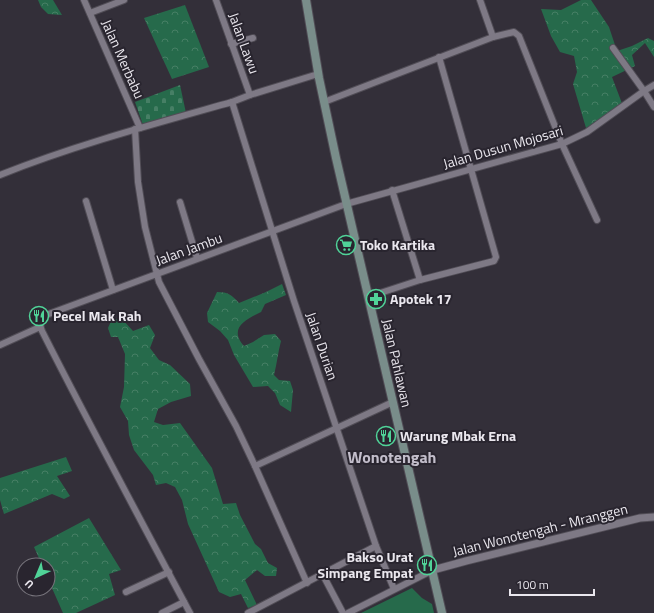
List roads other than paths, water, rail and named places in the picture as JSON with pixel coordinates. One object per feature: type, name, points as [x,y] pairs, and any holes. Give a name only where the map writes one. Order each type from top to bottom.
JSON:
[{"type":"main road","name":"Jalan Pahlawan","points":[[306,0],[318,74],[346,204],[442,613]]},
{"type":"street","name":"Jalan Merbabu","points":[[84,0],[137,129]]},
{"type":"street","points":[[90,13],[124,0]]},
{"type":"street","name":"Jalan Lawu","points":[[216,0],[250,95]]},
{"type":"street","points":[[480,0],[493,37]]},
{"type":"street","points":[[324,102],[493,37],[511,32],[516,33],[519,36],[562,144],[598,220]]},
{"type":"street","points":[[231,44],[253,38]]},
{"type":"street","points":[[613,48],[654,107]]},
{"type":"street","points":[[368,297],[420,280],[495,260],[496,257],[439,58]]},
{"type":"street","points":[[0,175],[28,164],[137,129],[232,102],[318,74]]},
{"type":"street","name":"Jalan Dusun Mojosari","points":[[346,204],[562,144],[587,132],[654,85]]},
{"type":"street","name":"Jalan Durian","points":[[232,102],[294,301],[376,546],[394,589]]},
{"type":"street","points":[[137,129],[138,182],[145,227],[156,273],[173,311],[236,426],[306,583]]},
{"type":"street","points":[[392,190],[420,280]]},
{"type":"street","points":[[86,201],[113,290]]},
{"type":"street","points":[[180,202],[197,258]]},
{"type":"street","name":"Jalan Jambu","points":[[40,327],[41,320],[46,315],[156,273],[346,204]]},
{"type":"street","points":[[0,345],[40,327],[127,496],[190,613]]},
{"type":"street","points":[[255,466],[393,402]]},
{"type":"street","name":"Jalan Wonotengah - Mranggen","points":[[433,570],[640,518],[654,517]]},
{"type":"street","points":[[248,613],[376,546]]},
{"type":"street","points":[[348,613],[433,570]]},
{"type":"street","points":[[126,592],[169,572]]},
{"type":"street","points":[[323,575],[343,613]]},
{"type":"street","points":[[162,613],[184,602]]},
{"type":"place","name":"Toko Kartika","points":[[346,245]]},
{"type":"place","name":"Apotek 17","points":[[376,299]]},
{"type":"place","name":"Pecel Mak Rah","points":[[39,316]]},
{"type":"place","name":"Warung Mbak Erna","points":[[386,436]]},
{"type":"place","name":"Bakso Urat Simpang Empat","points":[[427,565]]},
{"type":"district","name":"Wonotengah","points":[[392,457]]}]
